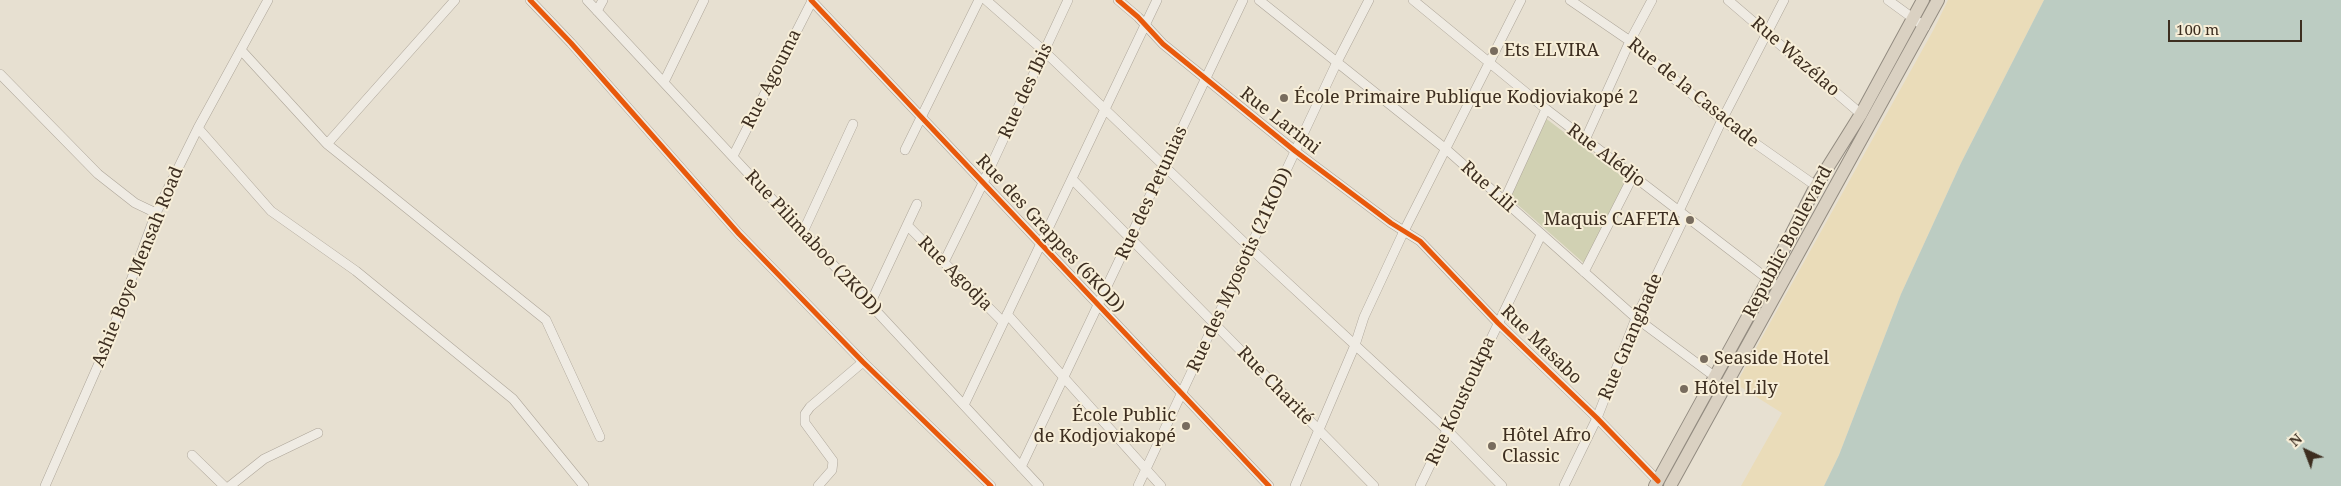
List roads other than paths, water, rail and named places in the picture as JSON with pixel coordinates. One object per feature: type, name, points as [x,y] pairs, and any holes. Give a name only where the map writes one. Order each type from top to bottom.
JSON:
[{"type":"highway","name":"Republic Boulevard","points":[[1656,483],[1768,280],[1816,186],[1860,114],[1923,0]]},
{"type":"highway","name":"Republic Boulevard","points":[[1670,486],[1925,27],[1938,0]]},
{"type":"street","name":"Ashie Boye Mensah Road","points":[[45,486],[107,345],[156,213],[198,128],[268,0]]},
{"type":"street","points":[[326,144],[456,0]]},
{"type":"street","points":[[530,0],[571,43],[738,234],[863,362],[991,486]]},
{"type":"street","name":"Rue Pilimaboo (2KOD)","points":[[588,0],[1039,486]]},
{"type":"street","points":[[597,10],[603,0]]},
{"type":"street","points":[[664,82],[704,0]]},
{"type":"street","name":"Rue des Grappes (6KOD)","points":[[811,0],[821,4],[922,118],[1268,486]]},
{"type":"street","name":"Rue Agouma","points":[[733,156],[811,0]]},
{"type":"street","points":[[905,150],[979,0]]},
{"type":"street","points":[[986,0],[1044,51],[1250,248],[1447,430],[1498,484]]},
{"type":"street","name":"Rue des Ibis","points":[[944,262],[1068,0]]},
{"type":"street","name":"Rue Larimi","points":[[1118,0],[1153,36],[1295,152],[1404,231]]},
{"type":"street","points":[[964,405],[1042,245],[1157,0]]},
{"type":"street","name":"Rue des Petunias","points":[[1021,467],[1065,379],[1243,0]]},
{"type":"street","name":"Rue Lili","points":[[1259,0],[1446,150],[1636,318],[1714,376]]},
{"type":"street","name":"Rue des Myosotis (21KOD)","points":[[1138,486],[1337,62],[1369,0]]},
{"type":"street","name":"Rue Alédjo","points":[[1413,0],[1585,140],[1780,288]]},
{"type":"street","points":[[1295,486],[1355,345],[1360,324],[1404,231],[1521,0]]},
{"type":"street","name":"Rue de la Casacade","points":[[1570,0],[1630,41],[1722,120],[1816,186]]},
{"type":"street","points":[[1585,140],[1630,41],[1652,0]]},
{"type":"street","name":"Rue Wazélao","points":[[1728,0],[1860,114]]},
{"type":"street","name":"Rue Gnangbade","points":[[1564,486],[1597,418],[1636,318],[1722,120],[1784,0]]},
{"type":"street","points":[[1888,0],[1925,27]]},
{"type":"street","points":[[240,50],[326,144],[546,320],[600,437]]},
{"type":"street","points":[[0,74],[98,174],[135,203],[156,213]]},
{"type":"street","points":[[1504,201],[1546,109]]},
{"type":"street","points":[[803,232],[853,124]]},
{"type":"street","points":[[198,128],[271,211],[356,271],[513,399],[584,486]]},
{"type":"street","points":[[1584,272],[1633,176]]},
{"type":"street","name":"Rue Charité","points":[[1072,179],[1374,486]]},
{"type":"street","name":"Rue Agodja","points":[[870,304],[918,204]]},
{"type":"street","name":"Rue Agodja","points":[[907,225],[1005,318],[1065,379],[1161,486]]},
{"type":"street","name":"Rue Masabo","points":[[1404,231],[1420,241],[1498,323],[1597,418],[1656,483]]},
{"type":"street","name":"Rue Koustoukpa","points":[[1420,486],[1541,235]]},
{"type":"street","points":[[818,486],[832,470],[833,461],[804,423],[804,414],[863,362]]},
{"type":"street","points":[[230,486],[264,459],[318,433]]},
{"type":"street","points":[[192,456],[224,486]]},
{"type":"place","name":"Ets ELVIRA","points":[[1494,51]]},
{"type":"place","name":"École Primaire Publique Kodjoviakopé 2","points":[[1284,98]]},
{"type":"place","name":"Maquis CAFETA","points":[[1690,220]]},
{"type":"place","name":"Seaside Hotel","points":[[1704,359]]},
{"type":"place","name":"Hôtel Lily","points":[[1684,389]]},
{"type":"place","name":"École Public de Kodjoviakopé","points":[[1186,426]]},
{"type":"place","name":"Hôtel Afro Classic","points":[[1492,446]]}]
